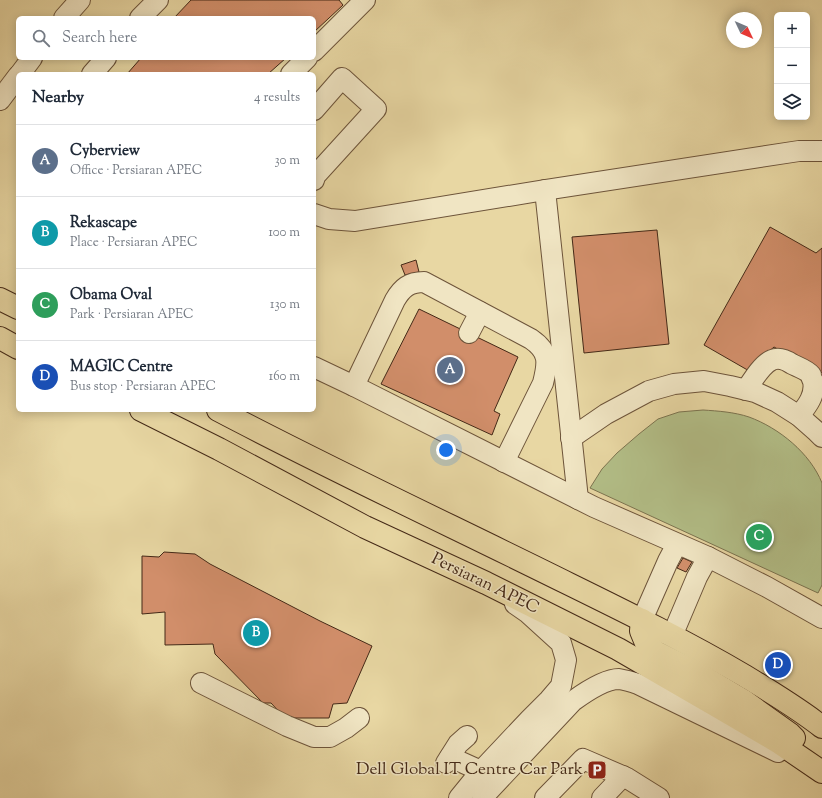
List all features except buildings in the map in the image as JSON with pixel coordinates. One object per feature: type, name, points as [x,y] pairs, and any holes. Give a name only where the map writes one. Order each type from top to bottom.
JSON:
[{"type":"main road","points":[[0,338],[16,347]]},
{"type":"main road","name":"Persiaran APEC","points":[[145,412],[219,449],[365,527],[486,583],[618,649],[778,742],[822,773]]},
{"type":"main road","points":[[222,412],[642,620],[762,686],[805,713],[822,727]]},
{"type":"main road","points":[[642,620],[641,631],[646,644],[656,652],[692,670],[744,701],[790,734],[810,753],[822,768]]},
{"type":"street","points":[[66,16],[80,0]]},
{"type":"street","points":[[142,16],[157,0]]},
{"type":"street","points":[[316,49],[365,0]]},
{"type":"street","points":[[21,72],[30,60]]},
{"type":"street","points":[[94,72],[104,60]]},
{"type":"street","points":[[293,72],[305,60]]},
{"type":"street","points":[[316,108],[342,78],[376,109],[316,176]]},
{"type":"street","points":[[0,100],[16,79]]},
{"type":"street","points":[[316,215],[329,219],[355,221],[799,151],[822,151]]},
{"type":"street","points":[[545,190],[578,499]]},
{"type":"street","points":[[354,386],[400,291],[416,282],[424,282],[531,339],[544,351],[547,359],[543,383],[504,462]]},
{"type":"street","points":[[469,333],[480,312]]},
{"type":"street","points":[[746,390],[765,365],[772,359],[784,359],[804,370],[811,376],[814,385],[813,395],[807,407],[799,416]]},
{"type":"street","points":[[316,368],[578,499],[767,586],[822,618]]},
{"type":"street","points":[[572,438],[606,414],[649,391],[674,384],[704,381],[755,392],[777,402],[799,416],[822,438]]},
{"type":"street","points":[[642,620],[677,544]]},
{"type":"street","points":[[672,636],[697,577],[708,558]]},
{"type":"street","points":[[486,583],[528,613],[561,643],[566,660],[561,686],[525,724],[486,784]]},
{"type":"street","points":[[459,798],[486,784],[572,701],[588,690],[604,682],[618,679],[638,684],[822,773]]},
{"type":"street","points":[[201,683],[287,726],[314,737],[330,737],[346,728],[359,718]]},
{"type":"street","points":[[467,736],[458,744],[448,760],[486,784]]},
{"type":"street","points":[[545,798],[583,759],[623,776],[659,798]]},
{"type":"street","points":[[602,798],[623,776]]},
{"type":"green space","points":[[703,410],[743,415],[760,422],[782,435],[792,443],[802,452],[817,472],[822,483],[822,585],[818,593],[590,488],[602,469],[617,453],[658,419],[679,412]]},
{"type":"place","name":"Cyberview","points":[[450,370]]},
{"type":"place","name":"Obama Oval","points":[[759,537]]},
{"type":"place","name":"Rekascape","points":[[256,633]]},
{"type":"place","name":"MAGIC Centre","points":[[778,665]]},
{"type":"place","name":"Dell Global IT Centre Car Park","points":[[597,770]]}]
